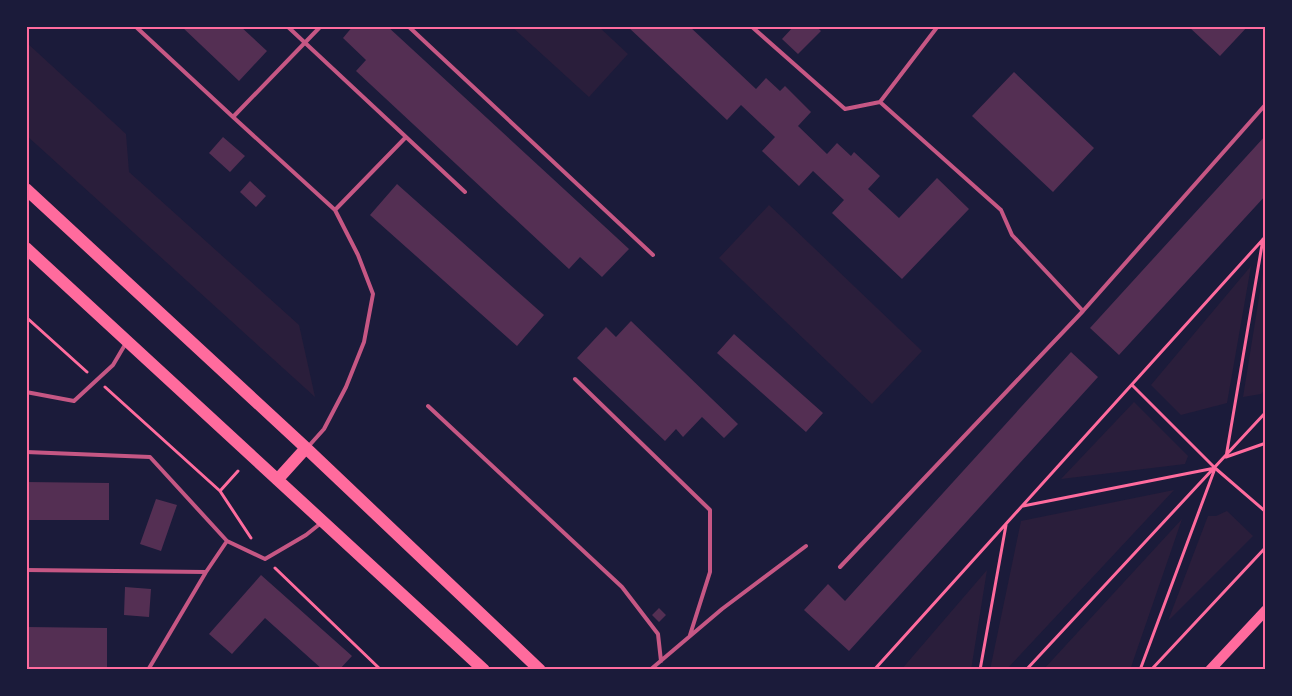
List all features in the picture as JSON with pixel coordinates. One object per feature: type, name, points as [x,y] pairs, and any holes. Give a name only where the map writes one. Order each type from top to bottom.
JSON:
[{"type":"main road","points":[[26,190],[306,448],[540,670]]},
{"type":"main road","points":[[26,248],[484,670]]},
{"type":"main road","points":[[278,479],[306,448]]},
{"type":"main road","points":[[1210,670],[1266,610]]},
{"type":"lane","points":[[135,26],[335,210],[358,255],[373,294],[364,342],[346,387],[324,429],[306,448]]},
{"type":"lane","points":[[287,26],[465,192]]},
{"type":"lane","points":[[233,117],[321,26]]},
{"type":"lane","points":[[408,26],[653,254]]},
{"type":"lane","points":[[751,26],[846,109],[880,102],[938,26]]},
{"type":"lane","points":[[880,102],[1001,210],[1012,235],[1083,311]]},
{"type":"lane","points":[[840,568],[1083,311],[1266,104]]},
{"type":"lane","points":[[335,210],[406,137]]},
{"type":"lane","points":[[26,392],[74,401],[113,365],[127,341]]},
{"type":"lane","points":[[575,379],[710,510],[710,572],[690,634]]},
{"type":"lane","points":[[428,406],[622,587],[658,634],[661,661]]},
{"type":"lane","points":[[26,452],[150,457],[227,541],[265,559],[306,535],[322,521]]},
{"type":"lane","points":[[148,670],[206,572],[227,541]]},
{"type":"lane","points":[[650,670],[690,634],[806,546]]},
{"type":"lane","points":[[26,570],[206,572]]},
{"type":"path","points":[[874,670],[1265,237]]},
{"type":"path","points":[[1226,457],[1265,237]]},
{"type":"path","points":[[26,317],[220,491],[265,559],[381,670]]},
{"type":"path","points":[[1132,385],[1215,468],[1266,512]]},
{"type":"path","points":[[1026,670],[1266,412]]},
{"type":"path","points":[[1226,457],[1266,442]]},
{"type":"path","points":[[1023,505],[1215,468]]},
{"type":"path","points":[[1140,670],[1215,468]]},
{"type":"path","points":[[220,491],[238,471]]},
{"type":"path","points":[[980,670],[1006,524]]},
{"type":"path","points":[[1151,670],[1266,547]]},
{"type":"shaded area","points":[[511,26],[598,26],[628,54],[589,97]]},
{"type":"shaded area","points":[[26,42],[126,134],[129,172],[299,325],[315,397],[26,135]]},
{"type":"shaded area","points":[[769,205],[922,351],[872,404],[719,258]]},
{"type":"shaded area","points":[[1266,254],[1266,388],[1261,394],[1243,397]]},
{"type":"shaded area","points":[[1251,266],[1227,403],[1181,415],[1151,385]]},
{"type":"shaded area","points":[[1134,402],[1188,456],[1185,464],[1061,479]]},
{"type":"shaded area","points":[[1174,490],[1006,670],[990,670],[1021,521]]},
{"type":"shaded area","points":[[1227,511],[1253,536],[1168,621],[1208,516],[1216,516]]},
{"type":"shaded area","points":[[1182,519],[1130,670],[1043,670]]},
{"type":"shaded area","points":[[987,570],[971,670],[901,670]]},
{"type":"building","points":[[181,26],[240,26],[267,51],[239,81]]},
{"type":"building","points":[[353,26],[387,26],[629,249],[602,277],[580,257],[569,269],[356,71],[366,60],[343,38]]},
{"type":"building","points":[[627,26],[689,26],[756,89],[766,78],[780,91],[785,86],[811,112],[798,126],[827,154],[837,143],[851,156],[854,152],[880,176],[868,189],[899,218],[937,178],[969,209],[902,279],[832,213],[844,200],[813,171],[799,186],[762,151],[775,137],[741,105],[727,120]]},
{"type":"building","points":[[794,26],[816,26],[821,31],[798,54],[782,39]]},
{"type":"building","points":[[1188,26],[1248,26],[1220,56]]},
{"type":"building","points":[[1014,72],[1094,148],[1053,192],[972,116]]},
{"type":"building","points":[[1266,135],[1266,195],[1119,355],[1090,328]]},
{"type":"building","points":[[223,137],[245,156],[230,172],[209,153]]},
{"type":"building","points":[[250,181],[266,196],[256,207],[240,192]]},
{"type":"building","points":[[397,184],[544,315],[517,346],[370,215]]},
{"type":"building","points":[[631,321],[738,424],[724,438],[702,417],[683,437],[676,429],[665,441],[577,358],[606,327],[616,337]]},
{"type":"building","points":[[734,334],[823,413],[806,432],[717,353]]},
{"type":"building","points":[[1071,352],[1098,377],[849,651],[804,610],[828,584],[845,601]]},
{"type":"building","points":[[26,482],[109,483],[109,520],[26,520]]},
{"type":"building","points":[[156,499],[177,505],[161,551],[140,544]]},
{"type":"building","points":[[261,575],[352,656],[339,670],[323,670],[265,618],[232,654],[209,634]]},
{"type":"building","points":[[125,587],[151,589],[149,617],[124,615]]},
{"type":"building","points":[[659,608],[666,615],[659,622],[652,615]]},
{"type":"building","points":[[26,627],[107,628],[107,669],[26,668]]}]
